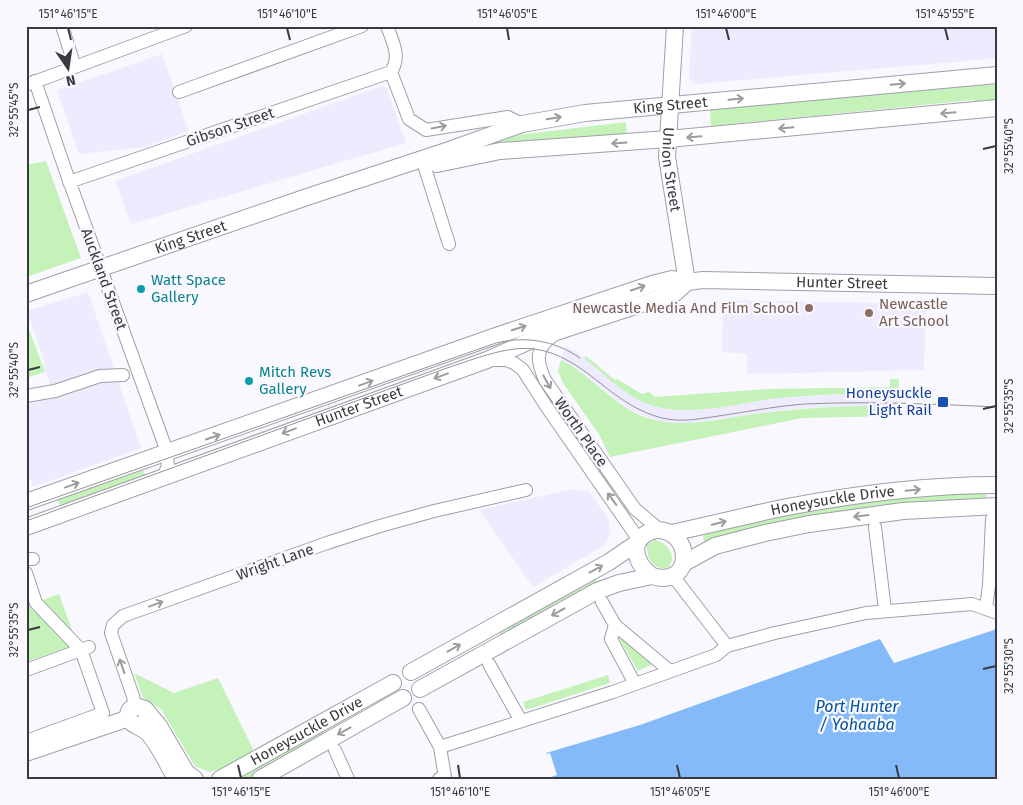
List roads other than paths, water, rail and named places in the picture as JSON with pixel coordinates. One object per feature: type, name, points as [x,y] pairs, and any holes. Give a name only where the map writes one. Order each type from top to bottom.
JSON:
[{"type":"main road","name":"Union Street","points":[[675,26],[667,157],[687,282]]},
{"type":"main road","name":"King Street","points":[[26,294],[522,124],[585,113],[997,75]]},
{"type":"main road","name":"King Street","points":[[354,181],[425,168],[451,160],[500,151],[668,140],[997,108]]},
{"type":"main road","name":"Hunter Street","points":[[26,502],[493,337],[672,279],[687,282],[704,280],[997,286]]},
{"type":"main road","name":"Hunter Street","points":[[26,527],[487,360],[532,340],[675,293],[687,282]]},
{"type":"main road","name":"Honeysuckle Drive","points":[[666,531],[834,499],[911,490],[997,486]]},
{"type":"main road","name":"Honeysuckle Drive","points":[[684,563],[715,546],[809,524],[903,511],[994,512]]},
{"type":"main road","points":[[666,531],[678,540],[682,548],[684,563],[680,571],[673,576],[664,578],[652,576],[619,583],[591,594],[420,689],[413,697],[403,698],[396,694],[393,683],[396,675],[411,672],[609,562],[638,541],[650,532],[666,531]]},
{"type":"main road","points":[[638,541],[636,548],[638,560],[644,570],[652,576]]},
{"type":"main road","points":[[411,672],[419,678],[420,689]]},
{"type":"main road","name":"Honeysuckle Drive","points":[[220,779],[393,683]]},
{"type":"main road","name":"Honeysuckle Drive","points":[[260,779],[403,698]]},
{"type":"main road","points":[[26,753],[136,715],[159,726],[186,772],[195,779]]},
{"type":"main road","points":[[136,715],[176,779]]},
{"type":"street","points":[[62,26],[75,67]]},
{"type":"street","points":[[179,92],[362,26]]},
{"type":"street","points":[[387,26],[394,45],[396,60],[390,72],[408,119],[426,130],[508,116],[522,124]]},
{"type":"street","points":[[31,83],[178,28]]},
{"type":"street","name":"Gibson Street","points":[[69,182],[390,72]]},
{"type":"street","name":"Auckland Street","points":[[31,83],[101,268],[167,453],[168,468],[164,476]]},
{"type":"street","points":[[425,168],[449,244]]},
{"type":"street","name":"Worth Place","points":[[565,329],[545,342],[540,352],[539,363],[545,380],[635,509],[666,531]]},
{"type":"street","name":"Worth Place","points":[[487,360],[506,360],[523,370],[638,541]]},
{"type":"street","points":[[26,396],[55,391],[100,376],[123,375]]},
{"type":"street","name":"Wright Lane","points":[[136,715],[133,696],[111,633],[111,628],[118,620],[134,612],[327,543],[434,511],[526,490]]},
{"type":"street","points":[[440,747],[635,684],[716,655],[727,646],[775,633],[884,610],[972,604],[991,611],[989,585],[994,512]]},
{"type":"street","points":[[875,527],[884,610]]},
{"type":"street","points":[[26,573],[36,603],[85,649],[104,713],[26,741]]},
{"type":"street","points":[[673,576],[727,646]]},
{"type":"street","points":[[602,602],[615,625],[670,671]]},
{"type":"street","points":[[615,625],[611,639],[635,684]]},
{"type":"street","points":[[26,670],[85,649]]},
{"type":"street","points":[[489,664],[521,721]]},
{"type":"street","points":[[419,709],[440,747],[445,777],[439,779]]},
{"type":"street","points":[[335,750],[348,779]]},
{"type":"water","name":"Port Hunter / Yohaaba","points":[[997,629],[997,779],[498,779],[549,761],[546,753],[640,725],[880,639],[894,663]]},
{"type":"tram line","points":[[26,508],[496,343],[518,340],[539,341],[560,347],[580,358]]},
{"type":"tram line","points":[[26,521],[447,368],[491,354],[526,348],[560,357],[579,367],[629,404],[662,418],[694,419],[774,407],[828,403],[997,407]]},
{"type":"place","name":"Watt Space Gallery","points":[[141,289]]},
{"type":"place","name":"Newcastle Media And Film School","points":[[809,308]]},
{"type":"place","name":"Newcastle Art School","points":[[869,313]]},
{"type":"place","name":"Mitch Revs Gallery","points":[[249,381]]},
{"type":"place","name":"Honeysuckle Light Rail","points":[[943,402]]}]
